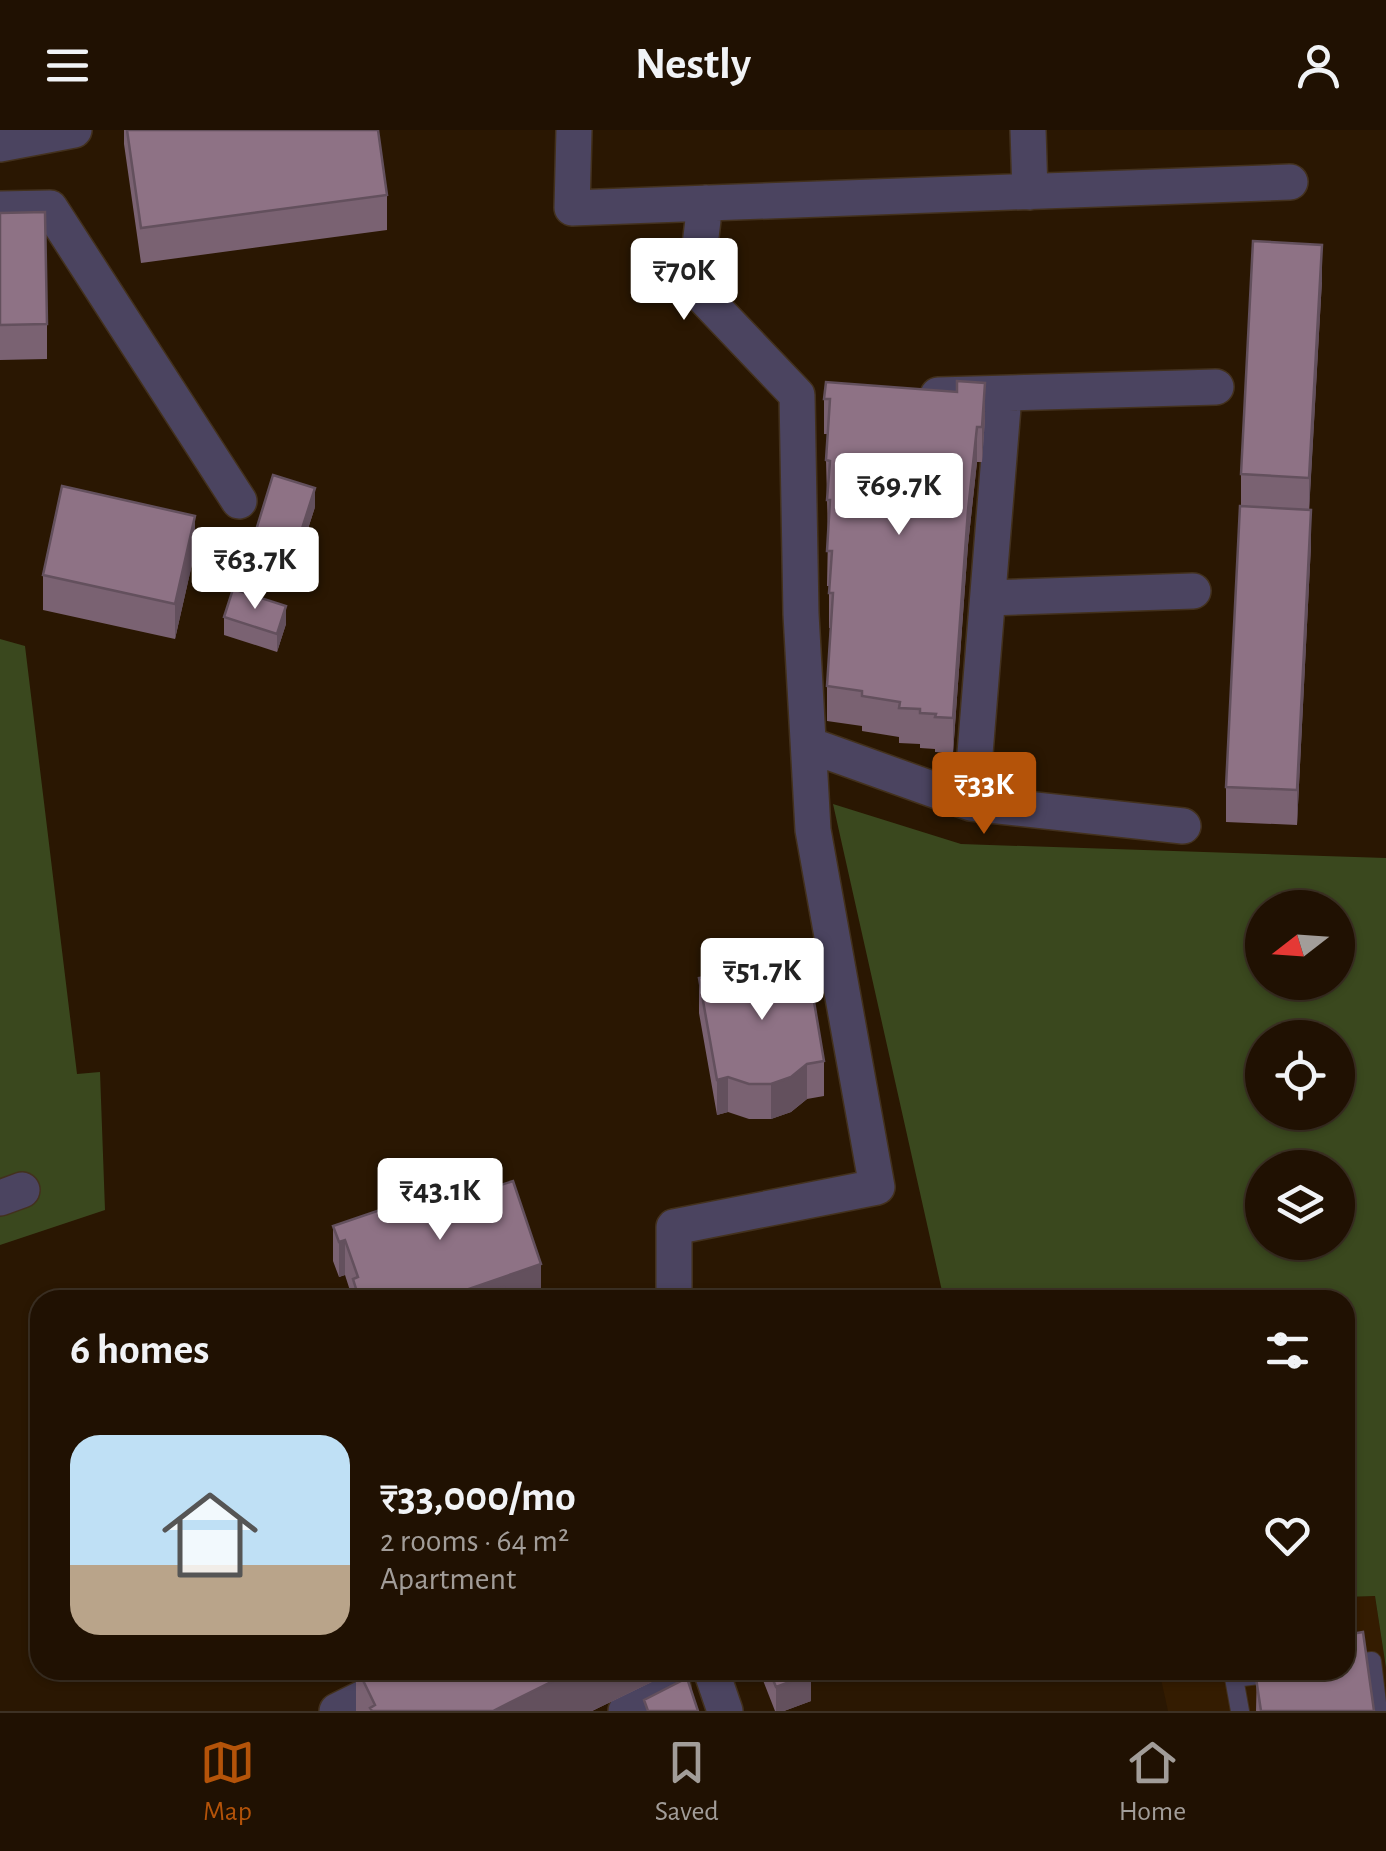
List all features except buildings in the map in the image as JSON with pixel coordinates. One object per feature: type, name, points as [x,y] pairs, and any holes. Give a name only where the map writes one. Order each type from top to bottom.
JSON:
[{"type":"street","points":[[0,144],[74,130]]},
{"type":"street","points":[[574,130],[572,208],[1290,182]]},
{"type":"street","points":[[1028,130],[1030,192]]},
{"type":"street","points":[[674,1290],[674,1227],[877,1187],[813,830],[802,614],[798,395],[695,288],[705,203]]},
{"type":"street","points":[[0,209],[50,208],[239,502]]},
{"type":"street","points":[[910,395],[1216,387]]},
{"type":"street","points":[[798,395],[835,395]]},
{"type":"street","points":[[971,803],[1004,395]]},
{"type":"street","points":[[988,598],[1194,592]]},
{"type":"street","points":[[808,745],[971,803],[1183,826]]},
{"type":"street","points":[[337,1711],[400,1680]]},
{"type":"street","points":[[626,1711],[674,1688],[672,1680]]},
{"type":"street","points":[[714,1680],[725,1711]]},
{"type":"lane","points":[[1355,1663],[1372,1661],[1378,1711]]},
{"type":"lane","points":[[1234,1680],[1240,1711]]},
{"type":"shaded area","points":[[1375,1596],[1386,1668],[1386,1711],[1168,1711],[1161,1680],[1355,1680],[1355,1597]]},
{"type":"green space","points":[[0,639],[25,646],[77,1074],[100,1072],[105,1210],[0,1245]]},
{"type":"green space","points":[[833,804],[961,844],[1386,858],[1386,1668],[1375,1596],[1355,1597],[1355,1290],[942,1290]]}]
